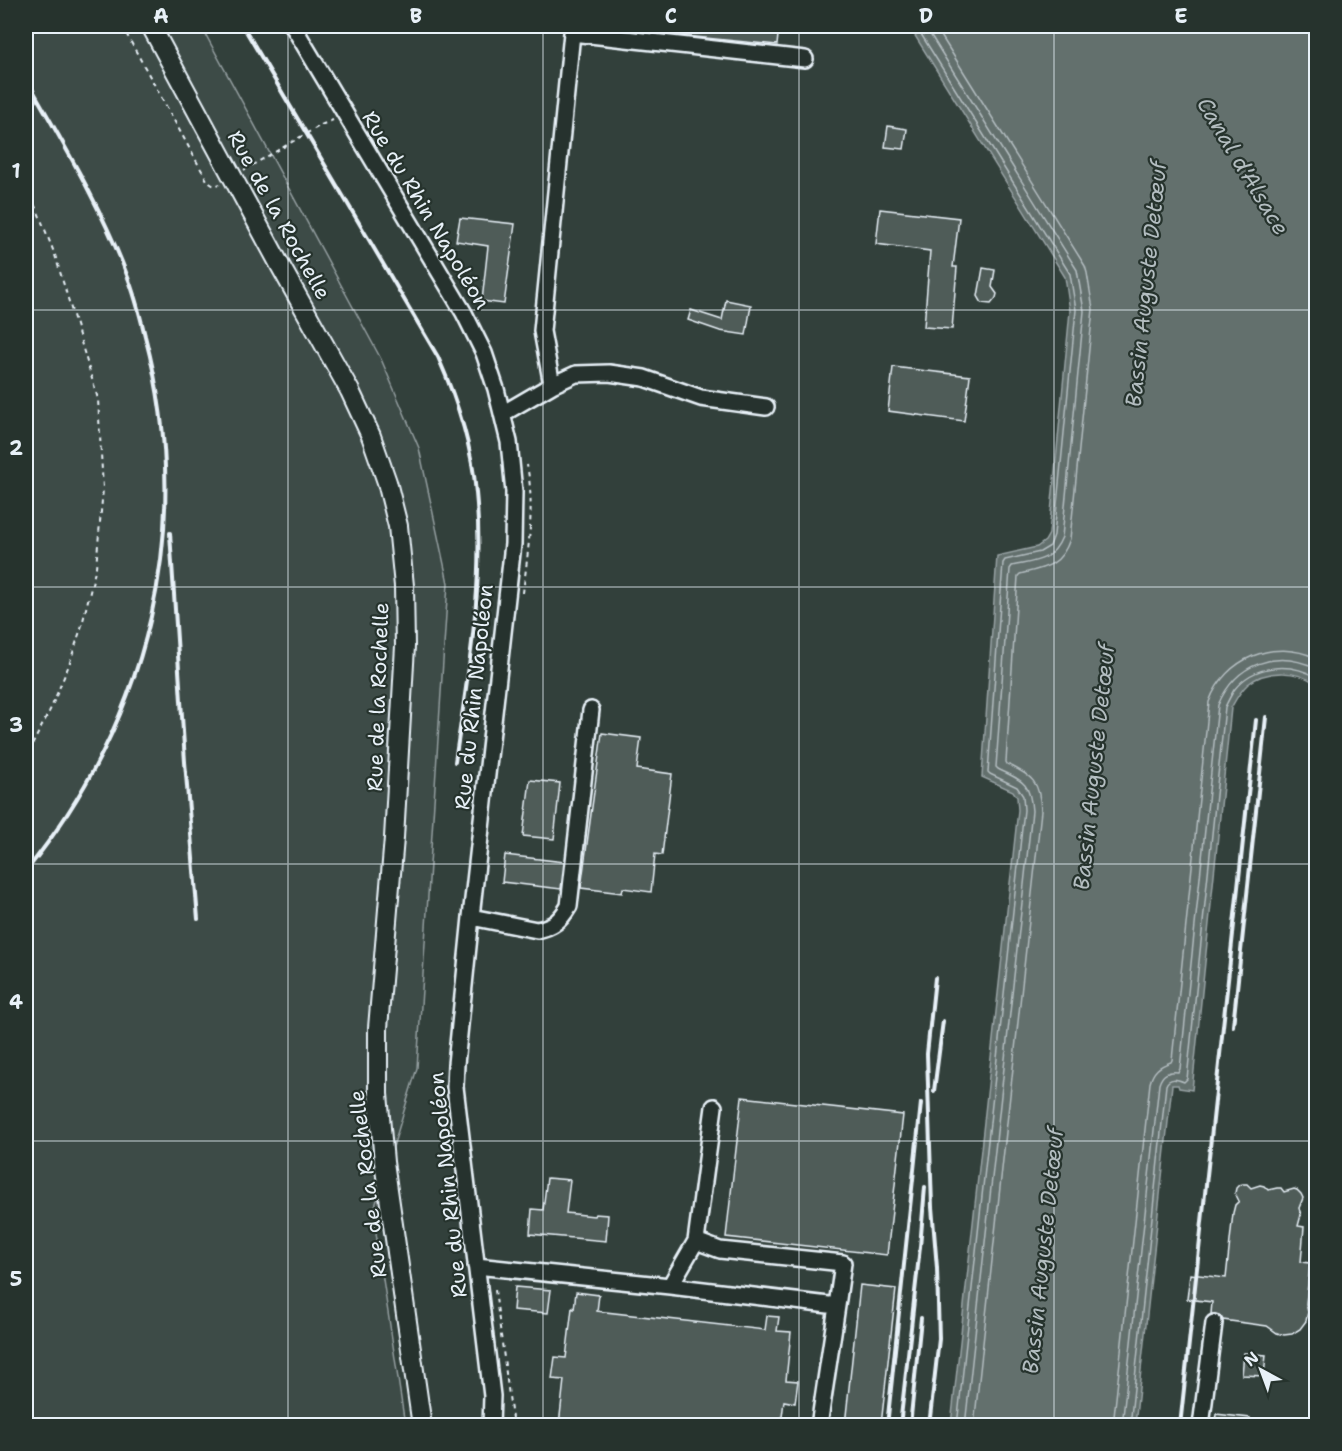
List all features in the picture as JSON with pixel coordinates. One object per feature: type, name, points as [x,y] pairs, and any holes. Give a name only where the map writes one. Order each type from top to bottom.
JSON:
[{"type":"main road","name":"Rue de la Rochelle","points":[[151,26],[350,391],[371,436],[387,482],[398,526],[404,586],[405,646],[394,838],[378,1028],[378,1094],[384,1162],[422,1425]]},
{"type":"street","name":"Rue du Rhin Napoléon","points":[[293,26],[464,313],[483,353],[496,389],[509,442],[514,492],[513,544],[471,917],[455,1087],[492,1396],[491,1425]]},
{"type":"street","points":[[552,385],[542,331],[572,33],[805,59]]},
{"type":"street","points":[[502,414],[576,374],[609,374],[644,378],[701,398],[766,407]]},
{"type":"street","points":[[471,917],[537,930],[557,922],[569,906],[591,710]]},
{"type":"street","points":[[670,1286],[696,1241],[714,1107]]},
{"type":"street","points":[[696,1241],[720,1250],[843,1263],[819,1425]]},
{"type":"street","points":[[476,1266],[837,1306]]},
{"type":"street","points":[[1201,1425],[1214,1323]]},
{"type":"path","points":[[122,26],[208,182],[214,186],[222,182]]},
{"type":"path","points":[[244,170],[338,117]]},
{"type":"path","points":[[26,189],[55,255],[98,399],[103,489],[96,567],[82,625],[65,676],[26,757]]},
{"type":"path","points":[[495,1290],[513,1425]]},
{"type":"shaded area","points":[[26,26],[201,26],[381,359],[419,448],[448,583],[417,1068],[373,1213],[405,1425],[26,1425]]},
{"type":"shaded area","points":[[201,26],[1041,26],[1316,470],[1316,1425],[405,1425],[373,1213],[417,1068],[381,359]]},
{"type":"water","points":[[909,26],[1316,26],[1316,684],[1309,679],[1291,674],[1264,676],[1248,684],[1238,695],[1231,708],[1192,1090],[1172,1085],[1135,1425],[951,1425],[1018,810],[1017,797],[1013,791],[982,777],[997,556],[1037,547],[1045,541],[1049,534],[1070,311],[1065,277]]},
{"type":"building","points":[[676,26],[779,26],[777,45],[675,35]]},
{"type":"building","points":[[888,126],[907,129],[904,149],[885,147]]},
{"type":"building","points":[[880,209],[959,218],[953,267],[957,267],[952,329],[924,327],[930,251],[876,244]]},
{"type":"building","points":[[460,218],[515,224],[504,304],[482,301],[488,246],[456,241]]},
{"type":"building","points":[[983,268],[995,270],[992,287],[997,294],[991,304],[982,303],[978,296]]},
{"type":"building","points":[[726,300],[751,305],[746,335],[720,331],[688,320],[691,310],[722,320]]},
{"type":"building","points":[[893,367],[970,376],[964,421],[888,411]]},
{"type":"building","points":[[602,733],[641,738],[637,769],[672,774],[662,855],[655,854],[651,892],[623,888],[622,893],[581,888]]},
{"type":"building","points":[[530,780],[560,783],[554,839],[523,836]]},
{"type":"building","points":[[505,855],[564,862],[561,889],[502,882]]},
{"type":"building","points":[[742,1097],[903,1115],[887,1255],[726,1237]]},
{"type":"building","points":[[547,1178],[570,1180],[566,1213],[608,1215],[606,1241],[530,1234],[532,1209],[543,1210]]},
{"type":"building","points":[[1243,1184],[1251,1188],[1260,1185],[1268,1190],[1281,1188],[1284,1192],[1294,1189],[1303,1198],[1299,1208],[1301,1215],[1298,1226],[1304,1227],[1301,1262],[1310,1263],[1306,1304],[1308,1312],[1306,1321],[1292,1334],[1277,1333],[1267,1326],[1223,1320],[1219,1315],[1211,1314],[1212,1302],[1187,1299],[1190,1274],[1226,1278],[1233,1213],[1239,1201],[1235,1193],[1236,1188]]},
{"type":"building","points":[[860,1285],[896,1289],[881,1425],[845,1425]]},
{"type":"building","points":[[515,1287],[551,1290],[548,1313],[513,1310]]},
{"type":"building","points":[[576,1292],[599,1295],[597,1311],[765,1330],[767,1316],[779,1317],[777,1331],[791,1332],[786,1380],[798,1381],[795,1403],[784,1401],[781,1425],[559,1425],[564,1380],[552,1379],[555,1357],[566,1358]]},
{"type":"building","points":[[1244,1353],[1266,1355],[1264,1376],[1242,1375]]},
{"type":"building","points":[[1216,1414],[1250,1418],[1249,1425],[1215,1425]]},
{"type":"railway","points":[[243,26],[438,357],[463,424],[476,493],[478,560],[474,628],[455,762]]},
{"type":"railway","points":[[26,78],[93,199],[117,249],[132,290],[145,336],[160,408],[165,479],[162,549],[151,618],[131,685],[104,750],[69,812],[26,871]]},
{"type":"railway","points":[[170,533],[198,919]]},
{"type":"railway","points":[[1233,1026],[1266,717]]},
{"type":"railway","points":[[1180,1426],[1256,720]]},
{"type":"railway","points":[[929,1426],[939,1339],[927,1054],[935,978]]},
{"type":"railway","points":[[934,1091],[943,1021]]},
{"type":"railway","points":[[887,1426],[921,1103]]},
{"type":"railway","points":[[900,1426],[925,1187]]},
{"type":"railway","points":[[910,1426],[921,1318]]},
{"type":"water label","name":"Canal d'Alsace","points":[[1243,166]]},
{"type":"water label","name":"Bassin Auguste Detœuf","points":[[1146,284]]},
{"type":"water label","name":"Bassin Auguste Detœuf","points":[[1094,767]]},
{"type":"water label","name":"Bassin Auguste Detœuf","points":[[1043,1251]]}]
